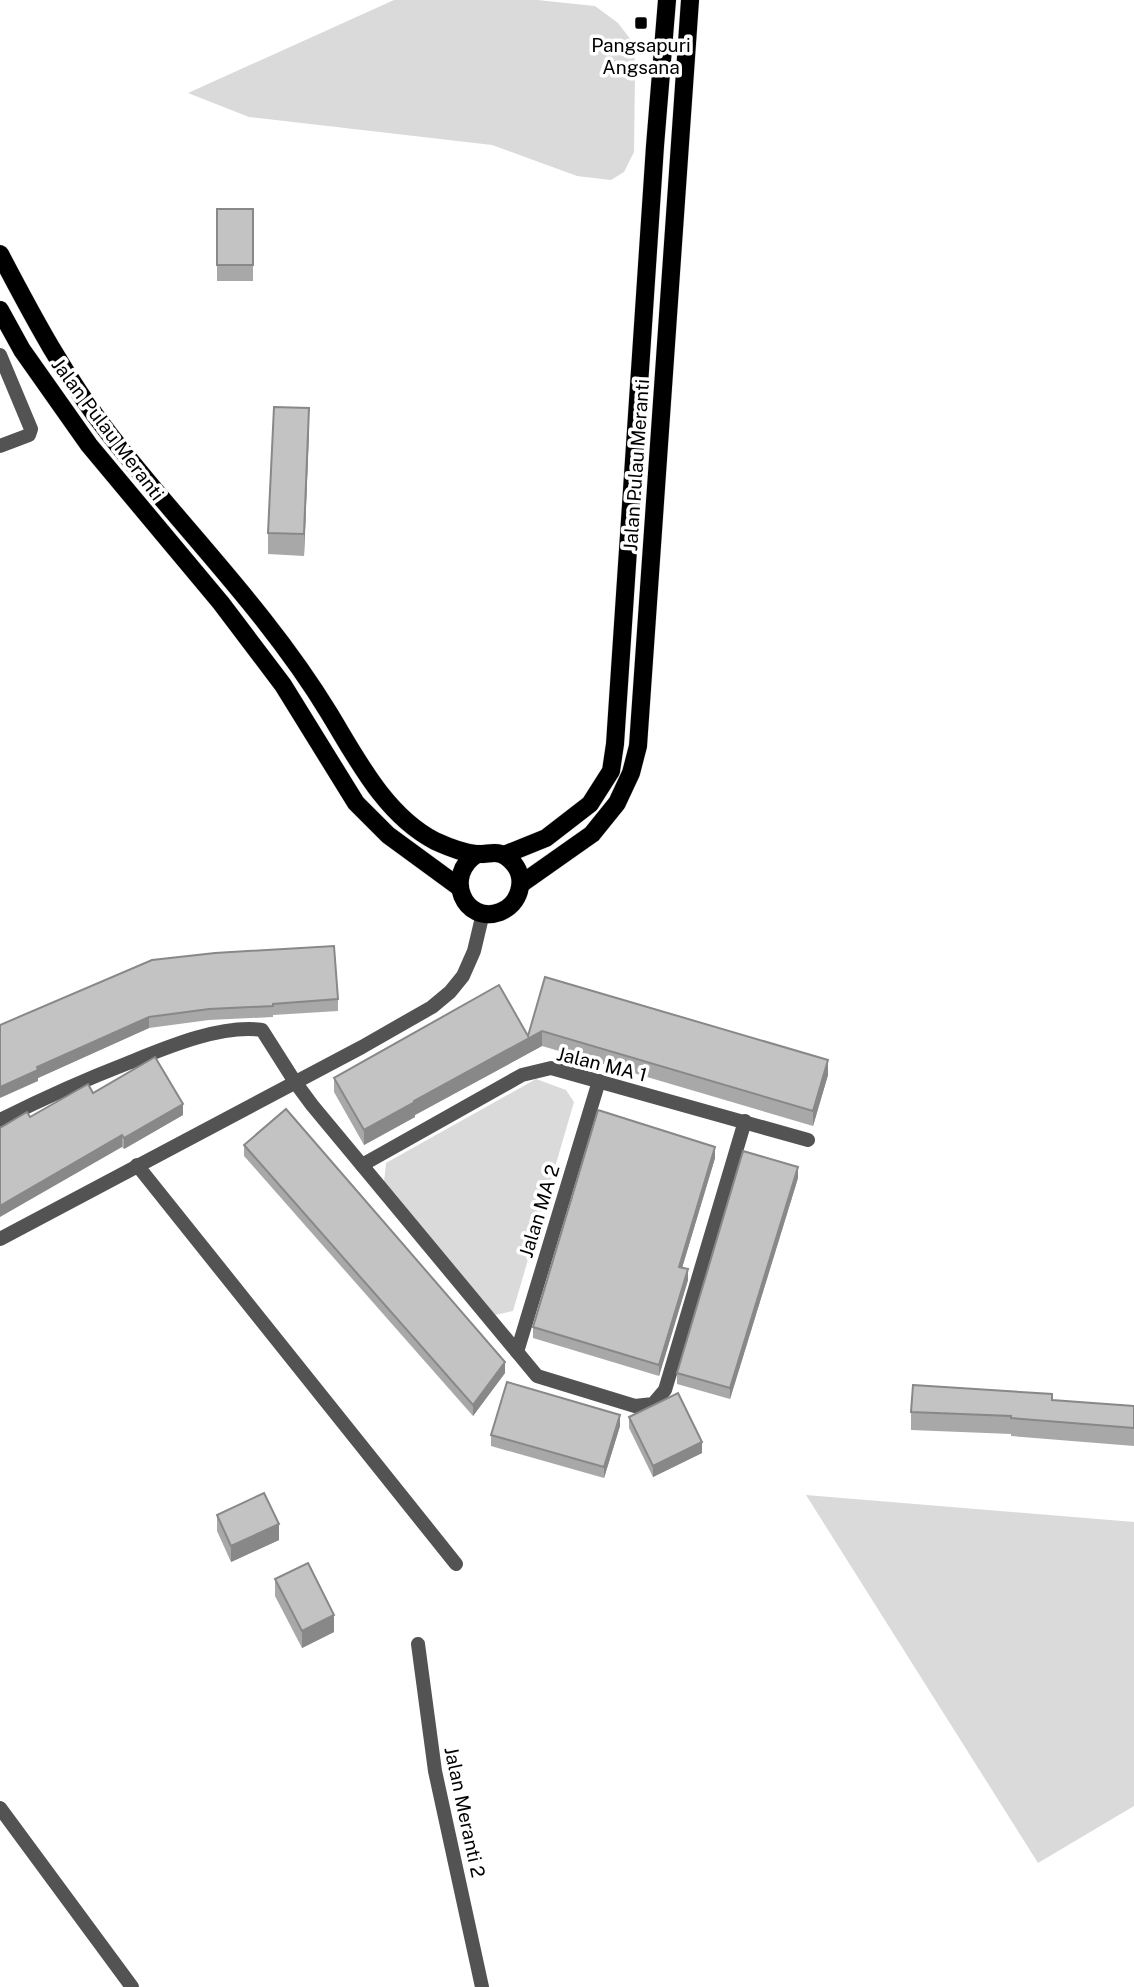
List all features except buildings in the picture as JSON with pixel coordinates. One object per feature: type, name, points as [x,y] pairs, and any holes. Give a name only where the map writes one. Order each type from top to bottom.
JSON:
[{"type":"main road","name":"Jalan Pulau Meranti","points":[[504,855],[546,838],[590,804],[611,771],[667,0]]},
{"type":"main road","name":"Jalan Pulau Meranti","points":[[521,884],[592,834],[617,803],[631,774],[638,746],[690,0]]},
{"type":"main road","name":"Jalan Pulau Meranti","points":[[0,254],[46,342],[109,434],[238,587],[302,668],[374,787],[407,820],[435,841],[477,854]]},
{"type":"main road","name":"Jalan Pulau Meranti","points":[[0,310],[22,350],[89,445],[221,603],[284,685],[356,803],[388,835],[459,887]]},
{"type":"main road","points":[[495,852],[504,855],[517,867],[521,884],[515,901],[501,911],[484,913],[467,904],[459,887],[458,879],[465,864],[477,854],[495,852]]},
{"type":"street","points":[[0,355],[31,429],[29,435],[0,446]]},
{"type":"street","points":[[0,1239],[432,1007],[450,992],[463,976],[474,951],[484,913]]},
{"type":"street","points":[[0,1120],[57,1091],[192,1038],[246,1029],[262,1030],[295,1082],[537,1376],[635,1406],[653,1404],[665,1390],[745,1121]]},
{"type":"street","name":"Jalan MA 1","points":[[362,1165],[530,1072],[551,1068],[808,1140]]},
{"type":"street","name":"Jalan MA 2","points":[[517,1352],[599,1081]]},
{"type":"street","points":[[137,1165],[456,1564]]},
{"type":"street","name":"Jalan Meranti 2","points":[[418,1644],[435,1771],[482,1987]]},
{"type":"street","points":[[0,1808],[132,1987]]},
{"type":"shaded area","points":[[394,0],[537,0],[595,6],[618,23],[634,44],[634,152],[624,172],[611,180],[577,176],[492,145],[249,117],[188,93]]},
{"type":"shaded area","points":[[536,1079],[566,1090],[574,1102],[513,1311],[495,1315],[384,1182],[386,1163]]},
{"type":"shaded area","points":[[806,1495],[1134,1522],[1134,1806],[1038,1863]]},
{"type":"place","name":"Pangsapuri Angsana","points":[[641,23]]}]
